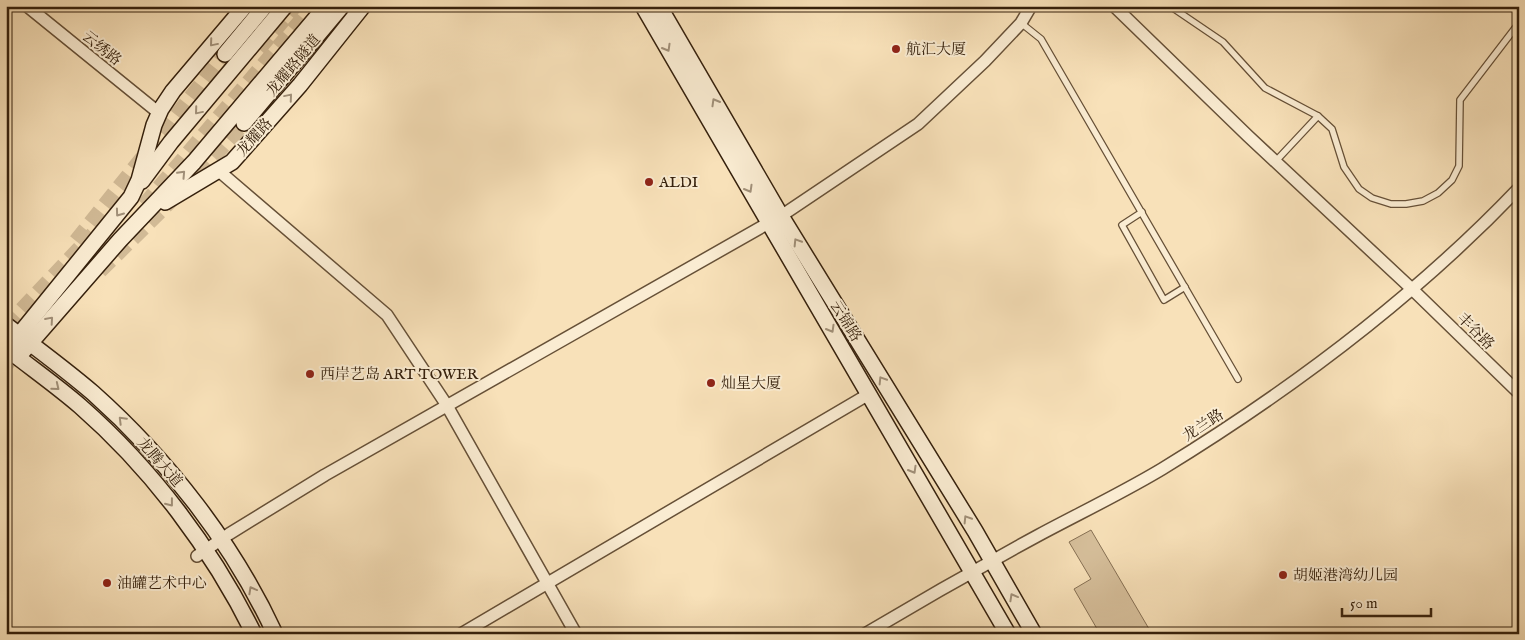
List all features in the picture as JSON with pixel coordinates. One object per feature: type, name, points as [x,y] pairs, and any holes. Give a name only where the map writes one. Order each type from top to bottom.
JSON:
[{"type":"main road","name":"龙耀路","points":[[131,197],[139,180],[159,113],[173,91],[245,6]]},
{"type":"main road","points":[[225,54],[265,6]]},
{"type":"main road","name":"龙耀路","points":[[25,339],[171,142],[285,6]]},
{"type":"main road","name":"龙耀路","points":[[10,352],[25,339],[194,162],[326,6]]},
{"type":"main road","name":"龙耀路隧道","points":[[244,123],[342,6]]},
{"type":"main road","name":"龙耀路","points":[[120,240],[171,197],[219,171],[249,145],[363,6]]},
{"type":"main road","name":"云锦路","points":[[642,6],[992,561],[1034,634]]},
{"type":"main road","name":"云锦路","points":[[659,6],[869,394],[1008,634]]},
{"type":"main road","name":"龙腾大道","points":[[6,325],[92,392],[139,437],[189,496],[220,540],[250,586],[275,634]]},
{"type":"main road","name":"龙腾大道","points":[[10,352],[80,406],[131,456],[174,507],[201,553],[234,595],[254,634]]},
{"type":"street","name":"云绣路","points":[[27,6],[159,113]]},
{"type":"street","points":[[201,553],[317,480],[446,404],[775,219],[918,124],[985,62],[1021,24],[1031,6]]},
{"type":"street","name":"丰谷路","points":[[1114,6],[1519,393]]},
{"type":"street","points":[[219,171],[386,315],[446,404],[576,634]]},
{"type":"street","name":"龙兰路","points":[[865,634],[992,561],[1161,470],[1240,419],[1354,338],[1413,290],[1484,225],[1519,188]]},
{"type":"street","points":[[461,634],[869,394]]},
{"type":"lane","points":[[1170,6],[1223,42],[1265,88],[1318,116],[1332,129],[1344,167],[1359,189],[1372,198],[1390,204],[1423,201],[1438,193],[1452,180],[1459,166],[1460,100],[1519,24]]},
{"type":"lane","points":[[1021,24],[1041,40],[1238,379]]},
{"type":"lane","points":[[1276,162],[1318,116]]},
{"type":"lane","points":[[1142,212],[1122,225],[1164,300],[1185,287]]},
{"type":"shaded area","points":[[1091,530],[1152,634],[1100,634],[1074,589],[1091,579],[1069,542]]},
{"type":"tunnel","points":[[259,49],[295,6]]},
{"type":"tunnel","points":[[144,205],[313,6]]},
{"type":"tunnel","points":[[76,241],[225,54]]},
{"type":"tunnel","points":[[100,271],[199,173],[244,123]]},
{"type":"tunnel","points":[[6,326],[93,234]]},
{"type":"tunnel","points":[[43,316],[80,276]]},
{"type":"tunnel","points":[[6,365],[22,345]]},
{"type":"place","name":"航汇大厦","points":[[896,49]]},
{"type":"place","name":"ALDI","points":[[649,182]]},
{"type":"place","name":"西岸艺岛 ART TOWER","points":[[310,374]]},
{"type":"place","name":"灿星大厦","points":[[711,383]]},
{"type":"place","name":"胡姬港湾幼儿园","points":[[1283,575]]},
{"type":"place","name":"油罐艺术中心","points":[[107,583]]}]
